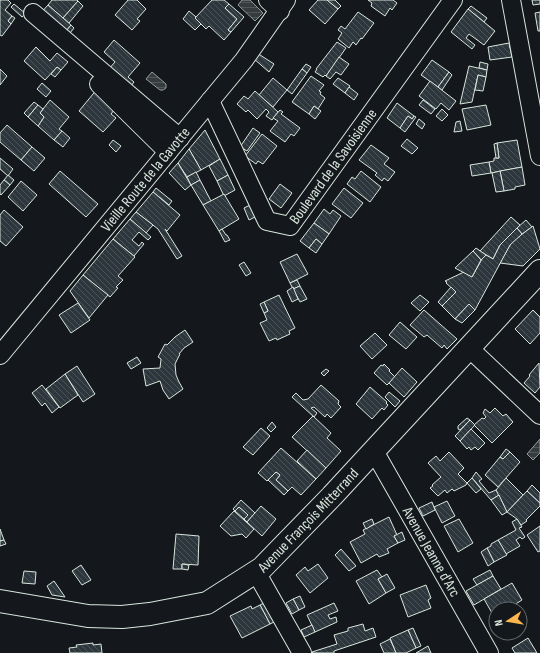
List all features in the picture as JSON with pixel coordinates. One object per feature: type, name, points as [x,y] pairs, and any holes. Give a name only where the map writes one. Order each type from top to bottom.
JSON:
[{"type":"main road","name":"Avenue François Mitterrand","points":[[0,602],[88,616],[122,617],[150,614],[207,603],[262,568],[374,451],[540,271]]},
{"type":"street","name":"Boulevard de la Savoisienne","points":[[207,105],[267,221],[290,226],[453,0]]},
{"type":"street","points":[[510,0],[540,156]]},
{"type":"street","name":"Vieille Route de la Gavotte","points":[[0,355],[244,60],[278,4]]},
{"type":"street","points":[[33,14],[180,138]]},
{"type":"street","points":[[39,33],[95,79],[168,152]]},
{"type":"street","points":[[207,105],[245,199]]},
{"type":"street","points":[[469,348],[540,415]]},
{"type":"street","name":"Avenue Jeanne d'Arc","points":[[374,451],[489,653]]},
{"type":"street","points":[[256,572],[302,653]]},
{"type":"shaded area","points":[[242,0],[250,0],[263,13],[255,21],[238,5]]},
{"type":"shaded area","points":[[152,72],[166,84],[166,88],[160,90],[146,79]]},
{"type":"shaded area","points":[[540,439],[540,453],[533,460],[527,454]]},
{"type":"building","points":[[0,0],[8,0],[11,3],[5,10],[12,16],[8,21],[11,24],[2,36],[0,35]]},
{"type":"building","points":[[52,0],[78,1],[63,18],[48,5]]},
{"type":"building","points":[[128,0],[137,0],[146,9],[137,19],[140,21],[132,30],[115,15]]},
{"type":"building","points":[[212,0],[224,0],[229,4],[225,8],[237,19],[228,30],[231,32],[224,40],[209,26],[206,29],[195,18]]},
{"type":"building","points":[[318,0],[327,0],[338,9],[325,24],[309,10]]},
{"type":"building","points":[[327,0],[335,0],[341,6],[338,9]]},
{"type":"building","points":[[368,0],[393,0],[397,3],[392,10],[390,8],[385,16],[371,6],[372,3]]},
{"type":"building","points":[[532,0],[540,0],[540,4],[533,5]]},
{"type":"building","points":[[78,1],[83,6],[69,23],[63,18]]},
{"type":"building","points":[[14,4],[26,14],[22,17],[11,7]]},
{"type":"building","points":[[229,4],[244,17],[231,32],[228,30],[237,19],[225,8]]},
{"type":"building","points":[[48,5],[71,25],[63,35],[39,15]]},
{"type":"building","points":[[471,6],[487,18],[484,22],[468,9]]},
{"type":"building","points":[[468,9],[495,31],[484,45],[469,34],[466,38],[475,45],[472,49],[451,32]]},
{"type":"building","points":[[189,11],[201,24],[195,30],[183,19]]},
{"type":"building","points":[[358,12],[374,23],[356,45],[353,42],[349,48],[338,39],[342,33],[338,30],[341,26],[345,29]]},
{"type":"building","points":[[540,12],[540,31],[538,31],[535,13]]},
{"type":"building","points":[[12,16],[15,18],[11,24],[8,21]]},
{"type":"building","points":[[71,25],[74,28],[66,38],[63,35]]},
{"type":"building","points":[[114,40],[140,63],[128,77],[134,82],[128,90],[107,71],[115,62],[104,52]]},
{"type":"building","points":[[337,42],[346,48],[326,76],[325,75],[323,77],[315,72],[316,69]]},
{"type":"building","points":[[509,43],[512,57],[490,60],[488,47]]},
{"type":"building","points":[[36,47],[50,61],[57,53],[68,62],[61,70],[57,67],[45,80],[24,61]]},
{"type":"building","points":[[257,53],[274,64],[269,72],[253,58]]},
{"type":"building","points":[[339,57],[349,64],[341,75],[336,72],[330,79],[326,76]]},
{"type":"building","points":[[432,60],[449,72],[438,87],[421,75]]},
{"type":"building","points":[[480,62],[488,64],[487,70],[479,68]]},
{"type":"building","points":[[306,64],[311,67],[307,73],[302,69]]},
{"type":"building","points":[[469,66],[487,70],[486,77],[478,75],[472,102],[460,104]]},
{"type":"building","points":[[57,67],[61,70],[55,77],[51,74]]},
{"type":"building","points":[[0,69],[7,76],[0,85]]},
{"type":"building","points":[[302,69],[307,73],[292,94],[287,90]]},
{"type":"building","points":[[449,72],[452,75],[442,90],[438,87]]},
{"type":"building","points":[[478,75],[486,77],[483,91],[475,90]]},
{"type":"building","points":[[311,76],[324,85],[319,91],[325,98],[318,109],[314,106],[309,114],[292,102]]},
{"type":"building","points":[[273,78],[287,90],[273,107],[259,95]]},
{"type":"building","points":[[338,78],[350,86],[345,93],[333,84]]},
{"type":"building","points":[[430,81],[456,101],[449,110],[441,103],[436,109],[419,96]]},
{"type":"building","points":[[42,83],[51,91],[46,97],[37,89]]},
{"type":"building","points":[[349,87],[358,94],[354,100],[345,93]]},
{"type":"building","points":[[98,88],[118,105],[111,114],[116,118],[103,132],[79,111]]},
{"type":"building","points":[[255,91],[278,112],[272,120],[266,116],[269,112],[266,109],[257,119],[248,110],[246,112],[237,104],[244,96],[248,99]]},
{"type":"building","points":[[50,100],[69,117],[59,129],[62,131],[54,140],[38,126],[44,117],[40,113]]},
{"type":"building","points":[[423,100],[435,109],[431,114],[419,105]]},
{"type":"building","points":[[34,102],[38,105],[28,117],[24,113]]},
{"type":"building","points":[[397,103],[414,116],[412,119],[408,116],[400,128],[387,118]]},
{"type":"building","points":[[38,105],[43,109],[40,113],[44,117],[38,126],[28,117]]},
{"type":"building","points":[[486,105],[491,125],[467,130],[462,109]]},
{"type":"building","points":[[314,106],[321,111],[315,119],[309,114]]},
{"type":"building","points":[[442,109],[448,115],[442,121],[436,116]]},
{"type":"building","points":[[280,110],[283,112],[281,114],[300,128],[294,136],[291,134],[285,142],[270,131],[278,121],[273,118]]},
{"type":"building","points":[[408,116],[412,119],[414,116],[416,117],[405,132],[400,128]]},
{"type":"building","points":[[419,119],[425,124],[422,129],[416,124]]},
{"type":"building","points":[[460,121],[462,131],[454,132],[456,122]]},
{"type":"building","points":[[7,125],[32,147],[21,160],[0,142],[0,133]]},
{"type":"building","points":[[253,128],[260,133],[247,151],[240,147]]},
{"type":"building","points":[[205,130],[220,159],[201,170],[189,149]]},
{"type":"building","points":[[62,131],[70,138],[63,147],[54,140]]},
{"type":"building","points":[[262,134],[277,146],[263,164],[258,161],[256,164],[245,156]]},
{"type":"building","points":[[407,139],[418,148],[412,154],[401,146]]},
{"type":"building","points":[[113,140],[121,146],[116,152],[109,145]]},
{"type":"building","points":[[517,140],[522,167],[491,173],[489,162],[494,161],[494,158],[499,158],[497,143]]},
{"type":"building","points":[[497,143],[499,158],[496,158],[494,144]]},
{"type":"building","points":[[371,145],[389,158],[384,164],[395,172],[388,181],[384,178],[382,181],[375,175],[377,173],[359,160]]},
{"type":"building","points":[[32,147],[45,158],[34,171],[21,160]]},
{"type":"building","points":[[189,149],[201,170],[187,177],[178,163]]},
{"type":"building","points":[[0,158],[13,169],[8,176],[0,169]]},
{"type":"building","points":[[220,159],[228,175],[217,181],[209,166]]},
{"type":"building","points":[[489,162],[491,173],[472,176],[470,165]]},
{"type":"building","points":[[178,163],[191,185],[185,190],[169,173]]},
{"type":"building","points":[[522,167],[525,185],[504,191],[500,171]]},
{"type":"building","points":[[60,171],[98,204],[86,217],[49,184]]},
{"type":"building","points":[[361,171],[381,187],[370,202],[347,184],[352,177],[355,179]]},
{"type":"building","points":[[500,171],[504,191],[496,192],[492,173]]},
{"type":"building","points":[[196,172],[200,180],[191,185],[187,177]]},
{"type":"building","points":[[8,175],[14,180],[10,185],[4,180]]},
{"type":"building","points":[[228,175],[235,190],[224,196],[217,181]]},
{"type":"building","points":[[4,180],[10,185],[1,195],[0,185]]},
{"type":"building","points":[[200,180],[211,201],[203,205],[191,185]]},
{"type":"building","points":[[21,181],[37,195],[23,211],[8,197]]},
{"type":"building","points":[[280,184],[292,193],[281,208],[269,199]]},
{"type":"building","points":[[156,188],[172,201],[169,205],[153,192]]},
{"type":"building","points":[[344,188],[363,203],[351,218],[332,204]]},
{"type":"building","points":[[153,192],[180,215],[167,231],[165,229],[182,256],[177,259],[158,229],[136,212]]},
{"type":"building","points":[[224,194],[239,219],[219,231],[203,205]]},
{"type":"building","points":[[254,203],[259,215],[249,220],[244,208]]},
{"type":"building","points":[[324,209],[330,214],[333,210],[341,216],[329,234],[314,223]]},
{"type":"building","points":[[4,210],[23,227],[6,246],[0,241],[0,215]]},
{"type":"building","points":[[136,212],[153,225],[146,233],[130,219]]},
{"type":"building","points":[[511,217],[520,225],[500,245],[493,259],[480,251]]},
{"type":"building","points":[[130,219],[151,237],[148,240],[139,232],[132,240],[139,246],[142,242],[144,244],[134,256],[113,239]]},
{"type":"building","points":[[526,220],[532,227],[522,234],[517,228]]},
{"type":"building","points":[[314,223],[329,234],[322,244],[316,239],[309,248],[300,241]]},
{"type":"building","points":[[533,226],[540,249],[523,266],[500,263],[510,245]]},
{"type":"building","points":[[517,228],[522,234],[510,245],[475,310],[469,304],[455,319],[442,306],[456,292],[445,281],[464,272],[472,277],[482,259],[486,255],[493,259],[500,245]]},
{"type":"building","points":[[222,229],[230,240],[225,242],[219,231]]},
{"type":"building","points":[[113,239],[135,257],[118,276],[123,280],[116,287],[118,288],[110,297],[83,275]]},
{"type":"building","points":[[316,239],[322,244],[316,253],[309,248]]},
{"type":"building","points":[[476,248],[486,255],[481,260],[473,251]]},
{"type":"building","points":[[473,251],[481,260],[472,277],[455,268]]},
{"type":"building","points":[[297,254],[308,274],[290,283],[280,262]]},
{"type":"building","points":[[244,262],[251,273],[246,276],[239,265]]},
{"type":"building","points":[[83,275],[108,295],[89,318],[70,291]]},
{"type":"building","points":[[297,280],[300,286],[293,289],[290,283]]},
{"type":"building","points":[[300,286],[307,299],[300,302],[293,289]]},
{"type":"building","points":[[293,287],[298,299],[292,302],[287,291]]},
{"type":"building","points":[[451,287],[456,292],[442,306],[438,302]]},
{"type":"building","points":[[279,295],[295,328],[289,331],[290,334],[277,340],[276,338],[269,341],[260,323],[267,320],[264,313],[268,311],[264,302]]},
{"type":"building","points":[[420,295],[429,302],[420,311],[411,303]]},
{"type":"building","points":[[264,302],[268,311],[264,313],[260,304]]},
{"type":"building","points":[[78,303],[90,320],[71,333],[59,315]]},
{"type":"building","points":[[469,304],[475,310],[462,323],[455,319]]},
{"type":"building","points":[[424,310],[457,339],[447,349],[444,345],[442,348],[427,335],[424,337],[410,325]]},
{"type":"building","points":[[533,310],[540,317],[540,333],[530,344],[515,329]]},
{"type":"building","points":[[400,322],[417,337],[406,349],[389,335]]},
{"type":"building","points":[[185,330],[193,342],[184,348],[179,354],[175,364],[176,375],[183,389],[169,399],[163,390],[160,381],[146,386],[143,369],[160,368],[161,359],[158,357],[165,344],[167,345]]},
{"type":"building","points":[[375,333],[387,345],[372,359],[360,346]]},
{"type":"building","points":[[137,357],[141,363],[131,369],[127,363]]},
{"type":"building","points":[[539,363],[540,387],[535,393],[524,383]]},
{"type":"building","points":[[384,364],[395,377],[387,385],[374,373],[381,365],[383,366]]},
{"type":"building","points":[[77,366],[95,394],[83,402],[65,374]]},
{"type":"building","points":[[402,368],[417,382],[404,397],[389,383]]},
{"type":"building","points":[[326,369],[329,371],[324,376],[321,373]]},
{"type":"building","points":[[65,374],[78,395],[60,408],[46,389]]},
{"type":"building","points":[[42,385],[59,407],[52,413],[45,403],[42,406],[32,393]]},
{"type":"building","points":[[321,385],[339,401],[338,404],[341,407],[331,418],[327,414],[325,417],[314,407],[311,408],[317,413],[314,417],[292,397],[296,393],[303,400],[308,399]]},
{"type":"building","points":[[370,387],[387,402],[386,403],[388,405],[384,410],[382,408],[372,419],[356,404]]},
{"type":"building","points":[[389,392],[400,401],[395,407],[385,397]]},
{"type":"building","points":[[495,408],[503,416],[506,414],[513,422],[492,443],[474,425],[482,418],[484,419],[486,417],[483,413],[485,409],[490,413]]},
{"type":"building","points":[[313,416],[331,433],[327,438],[341,451],[326,468],[292,437]]},
{"type":"building","points":[[467,418],[470,420],[460,430],[458,429],[458,426]]},
{"type":"building","points":[[470,420],[475,425],[460,441],[455,436]]},
{"type":"building","points":[[272,422],[276,427],[271,432],[267,428]]},
{"type":"building","points":[[261,428],[270,436],[253,455],[243,447]]},
{"type":"building","points":[[471,429],[485,443],[478,450],[475,447],[471,450],[469,447],[467,449],[460,441]]},
{"type":"building","points":[[281,448],[316,479],[301,495],[292,487],[288,491],[276,480],[280,475],[276,472],[267,481],[258,473]]},
{"type":"building","points":[[506,449],[510,452],[503,459],[500,457]]},
{"type":"building","points":[[307,450],[326,468],[316,479],[297,461]]},
{"type":"building","points":[[449,452],[464,468],[458,474],[467,483],[454,491],[452,489],[447,493],[445,490],[438,496],[430,488],[441,477],[428,463],[436,456],[440,461]]},
{"type":"building","points":[[510,452],[520,462],[498,487],[485,475],[500,457],[503,459]]},
{"type":"building","points":[[276,472],[280,475],[276,480],[288,491],[284,495],[268,480]]},
{"type":"building","points":[[476,472],[482,479],[479,481],[489,493],[496,490],[499,495],[491,500],[472,478]]},
{"type":"building","points":[[472,478],[481,489],[476,493],[467,483]]},
{"type":"building","points":[[506,478],[523,495],[507,512],[496,490]]},
{"type":"building","points":[[532,485],[540,493],[540,503],[527,491]]},
{"type":"building","points":[[527,491],[540,503],[540,506],[526,520],[527,521],[521,525],[517,519],[507,512]]},
{"type":"building","points":[[499,495],[507,512],[502,515],[491,500]]},
{"type":"building","points":[[241,500],[255,513],[247,522],[244,519],[248,515],[239,507],[235,511],[233,509]]},
{"type":"building","points":[[447,501],[455,516],[442,523],[434,507]]},
{"type":"building","points":[[432,502],[435,510],[423,516],[419,508]]},
{"type":"building","points":[[261,506],[276,519],[262,536],[247,522]]},
{"type":"building","points":[[239,507],[248,515],[244,519],[235,511]]},
{"type":"building","points":[[234,511],[254,529],[246,538],[242,534],[231,536],[220,526]]},
{"type":"building","points":[[389,517],[397,535],[394,536],[398,543],[387,549],[389,553],[379,557],[377,554],[361,563],[350,542],[365,534],[363,530]]},
{"type":"building","points":[[372,519],[374,524],[366,529],[363,523]]},
{"type":"building","points":[[459,519],[473,543],[458,552],[444,526]]},
{"type":"building","points":[[517,519],[522,527],[519,528],[525,537],[522,539],[520,537],[516,540],[520,546],[506,554],[498,540],[516,530],[512,522]]},
{"type":"building","points":[[540,526],[540,551],[538,552],[527,535]]},
{"type":"building","points":[[0,529],[4,540],[0,541]]},
{"type":"building","points":[[402,532],[405,540],[398,543],[394,536]]},
{"type":"building","points":[[176,534],[199,536],[198,565],[182,564],[182,569],[173,569]]},
{"type":"building","points":[[4,540],[6,544],[0,546],[0,541]]},
{"type":"building","points":[[498,540],[507,555],[494,562],[487,548]]},
{"type":"building","points":[[487,548],[494,562],[488,566],[481,552]]},
{"type":"building","points":[[341,549],[356,566],[349,571],[335,555]]},
{"type":"building","points":[[182,564],[189,565],[188,570],[182,569]]},
{"type":"building","points":[[318,564],[328,578],[310,593],[296,575],[305,567],[308,571]]},
{"type":"building","points":[[81,565],[91,580],[82,585],[72,571]]},
{"type":"building","points":[[377,570],[382,577],[378,579],[386,593],[369,604],[356,581]]},
{"type":"building","points":[[490,570],[493,576],[477,585],[473,579]]},
{"type":"building","points":[[24,571],[36,572],[35,584],[22,583]]},
{"type":"building","points":[[387,574],[395,588],[386,593],[378,579]]},
{"type":"building","points":[[493,576],[501,589],[474,605],[466,591]]},
{"type":"building","points":[[54,581],[65,597],[52,595],[47,586]]},
{"type":"building","points":[[512,583],[522,600],[488,601],[488,606],[484,599]]},
{"type":"building","points":[[426,585],[431,598],[428,600],[431,608],[408,617],[400,595]]},
{"type":"building","points":[[300,596],[305,607],[299,610],[293,599]]},
{"type":"building","points":[[293,599],[299,610],[292,614],[286,603]]},
{"type":"building","points":[[264,603],[274,622],[270,624],[260,605]]},
{"type":"building","points":[[334,603],[338,611],[328,615],[330,619],[336,617],[337,622],[315,632],[307,615]]},
{"type":"building","points":[[260,605],[270,624],[242,638],[230,616],[251,606],[252,609]]},
{"type":"building","points":[[363,624],[365,631],[373,628],[376,637],[334,651],[334,653],[312,652],[337,644],[334,635],[348,631],[348,628]]},
{"type":"building","points":[[312,625],[315,632],[304,637],[301,630]]},
{"type":"building","points":[[413,628],[421,646],[416,648],[408,630]]},
{"type":"building","points":[[408,630],[416,648],[406,653],[396,653],[390,638]]},
{"type":"building","points":[[528,638],[537,653],[515,653],[512,648],[523,641],[528,641]]},
{"type":"building","points":[[390,639],[396,653],[384,653],[380,644]]},
{"type":"building","points":[[93,643],[93,645],[101,644],[102,653],[70,653],[69,648],[77,647],[76,645]]},
{"type":"building","points":[[428,646],[431,653],[416,653]]}]
